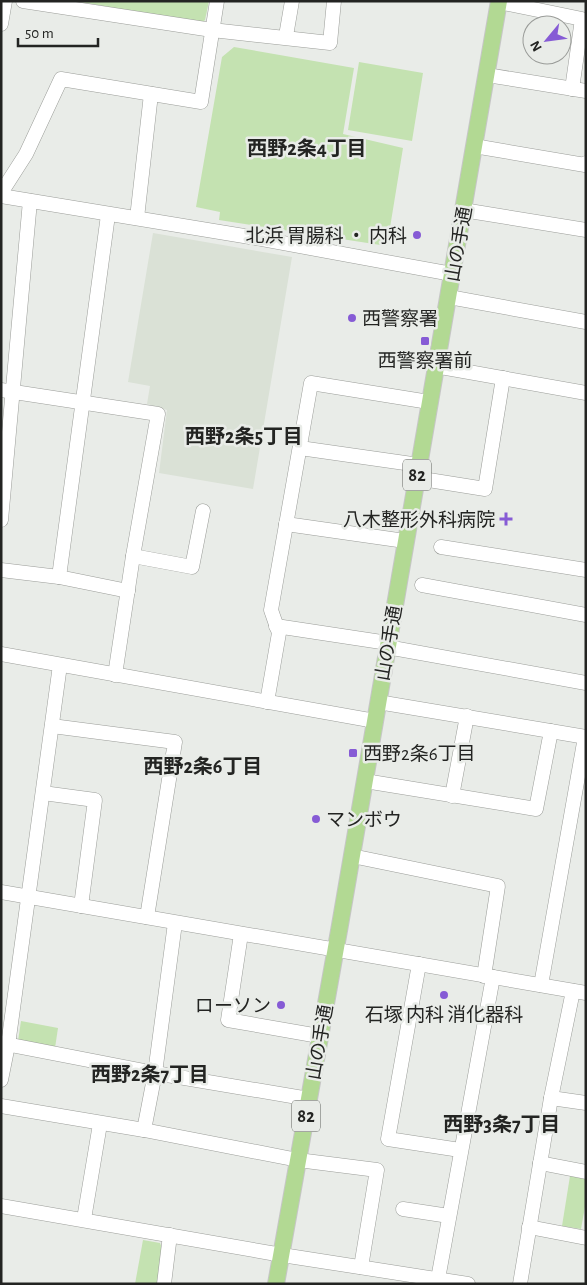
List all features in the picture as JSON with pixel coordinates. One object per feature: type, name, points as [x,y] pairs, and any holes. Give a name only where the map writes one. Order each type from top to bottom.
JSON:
[{"type":"main road","name":"山の手通","points":[[276,1284],[352,856],[499,2]]},
{"type":"street","points":[[1,24],[5,1]]},
{"type":"street","points":[[23,1],[212,30],[286,36],[330,43],[334,1]]},
{"type":"street","points":[[217,1],[202,102],[61,79],[26,154],[1,194],[108,215],[137,218],[452,274]]},
{"type":"street","points":[[286,36],[292,1]]},
{"type":"street","points":[[487,75],[579,90],[582,19],[499,2]]},
{"type":"street","points":[[137,218],[151,94]]},
{"type":"street","points":[[474,146],[585,165],[586,163]]},
{"type":"street","points":[[1,520],[7,391],[30,201]]},
{"type":"street","points":[[463,210],[586,230]]},
{"type":"street","points":[[59,577],[108,215]]},
{"type":"street","points":[[449,296],[586,322]]},
{"type":"street","points":[[436,366],[586,393]]},
{"type":"street","points":[[300,448],[417,472],[485,489],[504,378]]},
{"type":"street","points":[[267,702],[279,633],[271,610],[311,383],[429,402]]},
{"type":"street","points":[[7,391],[83,401],[158,414],[133,556],[115,675]]},
{"type":"street","points":[[133,556],[192,567],[203,511]]},
{"type":"street","points":[[286,524],[406,541]]},
{"type":"street","points":[[441,547],[586,570]]},
{"type":"street","points":[[1,570],[59,577],[128,591]]},
{"type":"street","points":[[1,576],[1,583]]},
{"type":"street","points":[[422,585],[586,615]]},
{"type":"street","points":[[276,626],[388,645],[586,683]]},
{"type":"street","points":[[1,654],[375,721]]},
{"type":"street","points":[[1,1080],[29,897],[60,665]]},
{"type":"street","points":[[378,702],[585,737],[541,985]]},
{"type":"street","points":[[452,796],[467,716]]},
{"type":"street","points":[[52,726],[175,742],[147,917]]},
{"type":"street","points":[[365,781],[536,809],[551,731]]},
{"type":"street","points":[[43,793],[95,800],[81,906]]},
{"type":"street","points":[[352,856],[498,886],[489,976],[438,1279]]},
{"type":"street","points":[[1,892],[175,923],[335,948],[579,992],[552,1098],[520,1284]]},
{"type":"street","points":[[144,1130],[155,1073],[175,923]]},
{"type":"street","points":[[242,934],[228,1020],[319,1036]]},
{"type":"street","points":[[420,964],[388,1139],[460,1150]]},
{"type":"street","points":[[5,1044],[155,1073],[309,1099]]},
{"type":"street","points":[[552,1098],[586,1104]]},
{"type":"street","points":[[1,1106],[144,1130],[298,1160],[377,1170],[361,1267]]},
{"type":"street","points":[[84,1219],[100,1124]]},
{"type":"street","points":[[540,1163],[586,1172]]},
{"type":"street","points":[[1,1206],[282,1255],[468,1284]]},
{"type":"street","points":[[402,1209],[449,1216]]},
{"type":"street","points":[[530,1228],[586,1238]]},
{"type":"street","points":[[164,1284],[170,1235]]},
{"type":"shaded area","points":[[153,233],[292,257],[253,489],[159,473],[167,410],[147,404],[150,386],[128,382]]},
{"type":"green space","points":[[76,1],[209,1],[205,20],[201,24]]},
{"type":"green space","points":[[234,47],[354,68],[343,134],[403,148],[387,246],[219,220],[220,212],[196,207],[222,57]]},
{"type":"green space","points":[[359,62],[423,73],[412,141],[348,130]]},
{"type":"green space","points":[[21,1021],[58,1028],[55,1048],[18,1041]]},
{"type":"green space","points":[[570,1176],[586,1179],[586,1201],[581,1229],[562,1226]]},
{"type":"green space","points":[[143,1240],[160,1243],[162,1248],[158,1284],[135,1284]]},
{"type":"place","name":"北浜 胃腸科 ・ 内科","points":[[417,235]]},
{"type":"place","name":"西警察署","points":[[352,318]]},
{"type":"place","name":"西警察署前","points":[[425,341]]},
{"type":"place","name":"八木整形外科病院","points":[[506,519]]},
{"type":"place","name":"西野2条6丁目","points":[[353,753]]},
{"type":"place","name":"マンボウ","points":[[316,819]]},
{"type":"place","name":"石塚 内科 消化器科","points":[[444,995]]},
{"type":"place","name":"ローソン","points":[[281,1005]]},
{"type":"district","name":"西野2条4丁目","points":[[307,148]]},
{"type":"district","name":"西野2条5丁目","points":[[244,436]]},
{"type":"district","name":"西野2条6丁目","points":[[203,766]]},
{"type":"district","name":"西野2条7丁目","points":[[150,1074]]},
{"type":"district","name":"西野3条7丁目","points":[[502,1124]]}]
